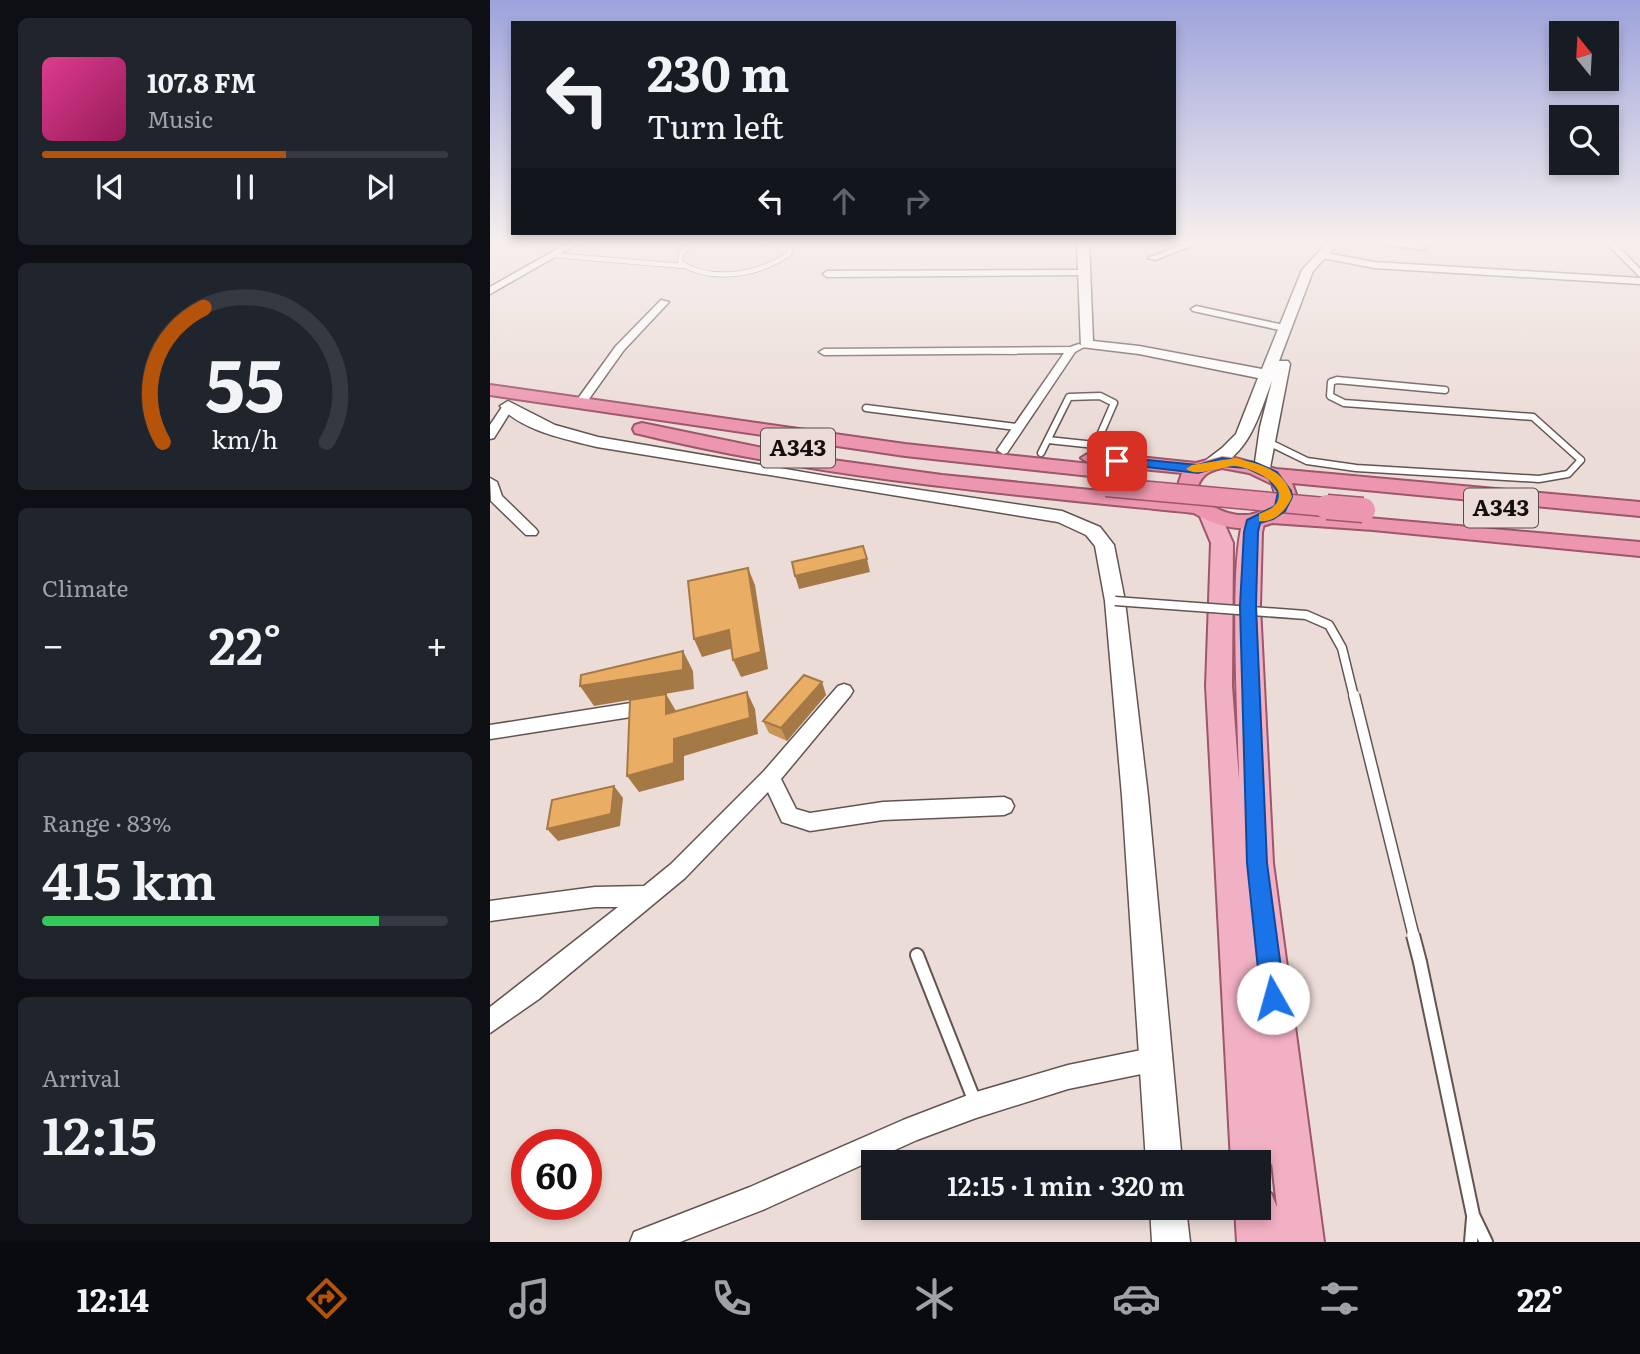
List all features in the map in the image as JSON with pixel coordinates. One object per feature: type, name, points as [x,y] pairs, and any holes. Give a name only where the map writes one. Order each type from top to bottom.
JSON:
[{"type":"highway","name":"A343","points":[[490,390],[580,404],[629,419],[998,476],[1108,480],[1362,503],[1640,535]]},
{"type":"highway","name":"A343","points":[[499,405],[629,419],[724,425],[1005,463],[1108,480]]},
{"type":"highway","points":[[629,419],[683,414],[831,427],[1003,450],[1045,447],[1203,467],[1236,462],[1268,472],[1640,509]]},
{"type":"highway","points":[[629,419],[796,461],[1204,511],[1232,520],[1261,518],[1373,523],[1640,549]]},
{"type":"highway","points":[[1203,467],[1191,475],[1186,491],[1204,511]]},
{"type":"highway","points":[[1261,518],[1280,508],[1285,497],[1282,486],[1268,472]]},
{"type":"highway","name":"A343","points":[[1362,503],[1640,521]]},
{"type":"main road","points":[[1085,301],[1086,344],[1139,350],[1272,375]]},
{"type":"main road","points":[[1268,472],[1266,441],[1272,375],[1284,328],[1295,301]]},
{"type":"main road","points":[[1203,467],[1228,452],[1243,435],[1308,301]]},
{"type":"main road","points":[[499,405],[527,420],[596,441],[832,484],[1062,517],[1093,531],[1104,545],[1115,601],[1135,796],[1163,1150]]},
{"type":"main road","points":[[1204,511],[1222,543],[1301,1242]]},
{"type":"main road","points":[[1251,1150],[1234,932],[1235,670],[1248,606],[1251,532],[1261,518]]},
{"type":"main road","points":[[1169,1220],[1171,1242]]},
{"type":"main road","points":[[1257,1220],[1259,1242]]},
{"type":"street","points":[[580,404],[620,348],[664,302]]},
{"type":"street","points":[[1196,309],[1284,328]]},
{"type":"street","points":[[824,352],[1071,349],[1086,344]]},
{"type":"street","points":[[1003,450],[1071,349]]},
{"type":"street","points":[[490,435],[499,405]]},
{"type":"street","points":[[490,482],[493,499],[531,532]]},
{"type":"street","points":[[490,1021],[678,872],[771,777],[844,691]]},
{"type":"street","points":[[490,732],[670,703]]},
{"type":"street","points":[[771,777],[789,816],[810,822],[883,811],[1003,806]]},
{"type":"street","points":[[490,911],[596,897],[648,896]]},
{"type":"street","points":[[644,1242],[755,1199],[912,1129],[976,1105],[1068,1077],[1156,1059]]},
{"type":"lane","points":[[1266,441],[1307,461],[1356,468],[1539,479],[1567,476],[1575,472],[1581,460],[1533,417],[1344,403],[1330,396],[1331,382],[1337,380],[1444,390]]},
{"type":"lane","points":[[1045,447],[1069,397],[1077,395],[1109,398],[1114,403],[1093,452]]},
{"type":"lane","points":[[866,408],[1016,427]]},
{"type":"lane","points":[[1115,601],[1306,615],[1329,625],[1342,648],[1420,962],[1473,1215],[1486,1242]]},
{"type":"lane","points":[[917,955],[976,1105]]},
{"type":"lane","points":[[1471,1242],[1473,1215]]},
{"type":"building","points":[[863,546],[867,559],[795,576],[792,562]]},
{"type":"building","points":[[748,568],[761,652],[733,660],[729,630],[694,639],[688,581]]},
{"type":"building","points":[[683,651],[683,670],[580,686],[581,675]]},
{"type":"building","points":[[804,675],[822,682],[781,728],[763,721]]},
{"type":"building","points":[[747,692],[750,718],[674,739],[674,763],[627,776],[630,700],[666,694],[666,714]]},
{"type":"building","points":[[614,786],[611,814],[547,829],[552,800]]},
{"type":"slow traffic","points":[[1192,469],[1209,464],[1236,462],[1263,469],[1272,475],[1285,491],[1284,503],[1275,513],[1264,518]]},
{"type":"route","points":[[1117,461],[1198,469],[1209,464],[1236,462],[1263,469],[1278,480],[1285,491],[1284,503],[1275,513],[1254,520],[1251,532],[1248,606],[1257,863],[1273,998]]}]
